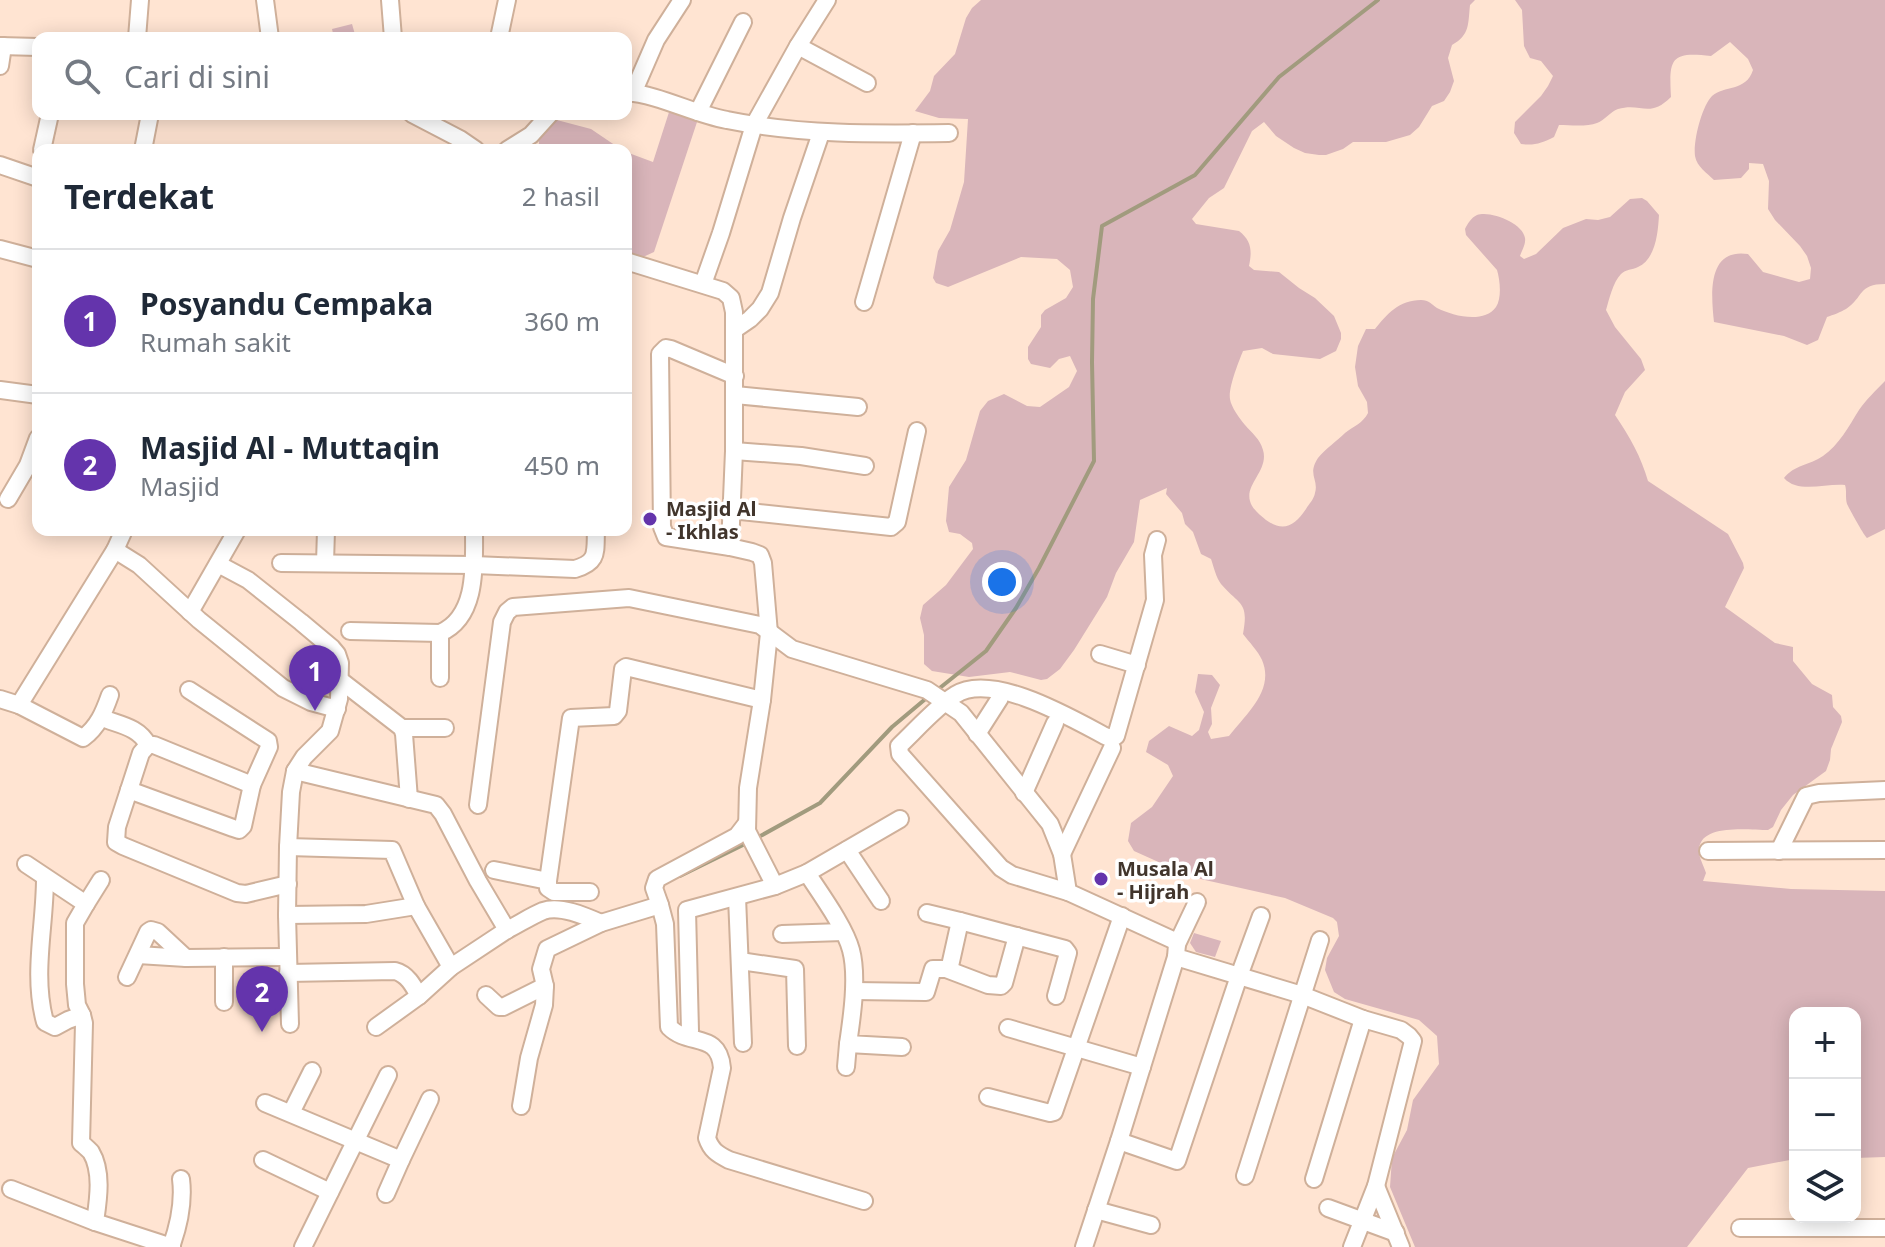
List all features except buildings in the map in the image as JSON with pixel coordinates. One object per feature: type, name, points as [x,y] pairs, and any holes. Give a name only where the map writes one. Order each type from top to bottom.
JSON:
[{"type":"street","points":[[137,32],[140,0]]},
{"type":"street","points":[[265,0],[269,32]]},
{"type":"street","points":[[390,0],[393,32]]},
{"type":"street","points":[[500,32],[507,0]]},
{"type":"street","points":[[632,87],[656,40],[682,0]]},
{"type":"street","points":[[703,284],[754,125],[827,0]]},
{"type":"street","points":[[698,112],[743,22]]},
{"type":"street","points":[[0,66],[1,46],[32,47]]},
{"type":"street","points":[[798,46],[867,83]]},
{"type":"street","points":[[632,94],[724,120],[754,125],[821,133],[949,133]]},
{"type":"street","points":[[43,144],[49,120]]},
{"type":"street","points":[[144,144],[149,120]]},
{"type":"street","points":[[424,120],[467,144]]},
{"type":"street","points":[[517,144],[531,135],[545,120]]},
{"type":"street","points":[[734,330],[760,309],[770,293],[821,133]]},
{"type":"street","points":[[864,302],[913,133]]},
{"type":"street","points":[[0,165],[32,173]]},
{"type":"street","points":[[0,249],[32,257]]},
{"type":"street","points":[[632,263],[723,291],[731,298],[734,312],[735,395],[730,547]]},
{"type":"street","points":[[735,376],[671,349],[666,348],[660,354],[662,527],[666,537],[752,552],[760,555],[763,563],[769,633],[748,788],[747,827],[775,886]]},
{"type":"street","points":[[0,390],[32,394]]},
{"type":"street","points":[[735,395],[858,407]]},
{"type":"street","points":[[731,510],[891,527],[897,522],[917,431]]},
{"type":"street","points":[[734,451],[801,456],[865,466]]},
{"type":"street","points":[[8,499],[32,454]]},
{"type":"street","points":[[19,705],[121,536]]},
{"type":"street","points":[[190,612],[234,536]]},
{"type":"street","points":[[325,563],[326,536]]},
{"type":"street","points":[[350,631],[440,633],[455,623],[468,603],[474,565],[474,536]]},
{"type":"street","points":[[281,563],[575,569],[587,565],[595,556],[596,536]]},
{"type":"street","points":[[1157,540],[1153,555],[1155,600],[1119,731],[1114,737],[1107,737],[1041,702],[977,688],[936,697],[899,746],[900,754],[1001,868],[1012,875],[1068,892],[1122,916],[1173,940],[1176,950]]},
{"type":"street","points":[[115,550],[139,565],[190,612],[283,688],[311,702],[337,709]]},
{"type":"street","points":[[218,564],[248,580],[332,648],[340,663],[337,709],[328,734],[304,757],[295,771],[291,792],[287,915],[290,1024]]},
{"type":"street","points":[[478,805],[502,622],[507,612],[513,607],[629,598],[760,625],[792,649],[936,697],[961,713],[1050,824],[1062,854],[1068,892]]},
{"type":"street","points":[[440,633],[440,678]]},
{"type":"street","points":[[1100,654],[1137,665]]},
{"type":"street","points":[[590,892],[554,892],[548,888],[571,718],[614,716],[618,711],[623,669],[626,667],[762,700]]},
{"type":"street","points":[[340,680],[402,728],[409,799]]},
{"type":"street","points":[[129,790],[239,830],[243,826],[252,785],[269,747],[268,741],[189,690]]},
{"type":"street","points":[[0,699],[19,705],[80,738],[87,736],[102,718],[110,695]]},
{"type":"street","points":[[977,734],[1000,698]]},
{"type":"street","points":[[102,718],[143,735],[148,745]]},
{"type":"street","points":[[1024,793],[1055,723]]},
{"type":"street","points":[[402,728],[445,728]]},
{"type":"street","points":[[252,785],[148,745],[141,753],[116,833],[116,842],[237,893],[246,894],[288,884]]},
{"type":"street","points":[[1062,854],[1112,748]]},
{"type":"street","points":[[295,771],[436,805],[507,930]]},
{"type":"street","points":[[1779,851],[1806,796],[1885,790]]},
{"type":"street","points":[[690,1031],[687,910],[775,886],[807,873],[900,819]]},
{"type":"street","points":[[747,827],[737,836],[657,879],[654,888],[665,924],[669,1027],[675,1033],[715,1046],[721,1057],[722,1068],[707,1138],[715,1153],[864,1201]]},
{"type":"street","points":[[288,847],[392,850],[416,906],[451,967]]},
{"type":"street","points":[[847,850],[881,901]]},
{"type":"street","points":[[1708,851],[1885,850]]},
{"type":"street","points":[[26,864],[86,904]]},
{"type":"street","points":[[494,870],[548,881]]},
{"type":"street","points":[[807,873],[851,951],[854,991],[846,1067]]},
{"type":"street","points":[[45,878],[38,967],[40,1002],[45,1022],[55,1027],[82,1015]]},
{"type":"street","points":[[95,1222],[98,1173],[91,1153],[81,1143],[84,1023],[77,1005],[75,984],[75,923],[101,880]]},
{"type":"street","points":[[737,897],[743,1043]]},
{"type":"street","points":[[1084,1247],[1176,950],[1197,902]]},
{"type":"street","points":[[521,1106],[529,1058],[544,1005],[545,986],[541,969],[547,949],[601,923],[660,905]]},
{"type":"street","points":[[287,915],[366,914],[416,906]]},
{"type":"street","points":[[376,1027],[419,996],[451,967],[507,930],[543,911],[563,910],[601,923]]},
{"type":"street","points":[[927,913],[1067,951],[1056,996]]},
{"type":"street","points":[[988,1097],[1052,1113],[1122,916]]},
{"type":"street","points":[[1119,1141],[1177,1161],[1261,916]]},
{"type":"street","points":[[946,969],[950,966],[960,921]]},
{"type":"street","points":[[127,977],[148,932],[154,929],[186,958]]},
{"type":"street","points":[[782,934],[843,932]]},
{"type":"street","points":[[854,991],[926,992],[933,969],[946,969],[988,985],[1001,986],[1017,936]]},
{"type":"street","points":[[1245,1176],[1320,940]]},
{"type":"street","points":[[1176,950],[1239,976],[1401,1030],[1413,1041],[1376,1186],[1352,1247]]},
{"type":"street","points":[[138,955],[224,957],[288,965],[395,971],[402,973],[419,996]]},
{"type":"street","points":[[224,957],[224,1002]]},
{"type":"street","points":[[740,961],[795,969],[797,1046]]},
{"type":"street","points":[[486,995],[503,1007],[545,986]]},
{"type":"street","points":[[1314,1179],[1363,1019]]},
{"type":"street","points":[[1008,1028],[1142,1067]]},
{"type":"street","points":[[849,1040],[902,1047]]},
{"type":"street","points":[[291,1113],[312,1071]]},
{"type":"street","points":[[303,1247],[388,1075]]},
{"type":"street","points":[[386,1194],[430,1099]]},
{"type":"street","points":[[265,1103],[401,1160]]},
{"type":"street","points":[[263,1160],[330,1192]]},
{"type":"street","points":[[11,1189],[95,1222],[172,1247],[179,1223],[183,1192],[181,1179]]},
{"type":"street","points":[[1376,1186],[1398,1240]]},
{"type":"street","points":[[1328,1208],[1363,1219],[1398,1240]]},
{"type":"street","points":[[1096,1210],[1151,1225]]},
{"type":"street","points":[[1740,1228],[1885,1228]]},
{"type":"shaded area","points":[[981,0],[1475,0],[1470,5],[1465,33],[1452,45],[1448,58],[1454,81],[1450,92],[1444,101],[1432,106],[1410,135],[1386,142],[1353,142],[1343,149],[1319,155],[1294,148],[1276,136],[1264,122],[1252,131],[1224,188],[1209,198],[1192,219],[1196,224],[1239,231],[1250,247],[1249,266],[1254,270],[1279,272],[1315,298],[1334,316],[1341,333],[1336,351],[1320,359],[1273,354],[1262,348],[1243,351],[1234,375],[1231,402],[1260,443],[1264,457],[1249,495],[1250,501],[1261,516],[1278,526],[1289,525],[1302,515],[1316,488],[1313,469],[1318,458],[1368,413],[1355,367],[1358,346],[1366,329],[1375,329],[1394,309],[1406,302],[1426,301],[1444,311],[1468,317],[1484,315],[1496,307],[1500,294],[1497,270],[1466,235],[1465,229],[1473,218],[1490,214],[1518,227],[1525,238],[1520,256],[1524,259],[1536,254],[1563,228],[1586,219],[1610,217],[1630,199],[1642,198],[1659,215],[1655,244],[1649,258],[1618,277],[1606,310],[1615,327],[1641,359],[1645,370],[1625,392],[1615,415],[1634,447],[1648,481],[1728,534],[1744,568],[1725,607],[1775,643],[1793,647],[1793,661],[1812,684],[1832,695],[1833,707],[1842,722],[1826,771],[1793,795],[1773,827],[1768,830],[1717,832],[1702,841],[1699,852],[1706,873],[1703,881],[1791,889],[1885,891],[1885,1157],[1861,1158],[1861,1007],[1789,1007],[1789,1160],[1748,1168],[1687,1247],[1415,1247],[1390,1187],[1392,1158],[1407,1130],[1413,1100],[1439,1064],[1437,1036],[1419,1020],[1345,999],[1334,992],[1325,970],[1327,958],[1339,936],[1337,922],[1333,918],[1285,898],[1196,878],[1186,871],[1174,869],[1134,851],[1128,841],[1131,823],[1152,807],[1173,776],[1168,765],[1146,752],[1149,741],[1169,726],[1192,736],[1199,730],[1204,712],[1195,692],[1198,674],[1212,675],[1220,685],[1211,708],[1212,724],[1208,732],[1211,739],[1229,736],[1257,701],[1265,681],[1262,660],[1243,634],[1244,609],[1221,584],[1211,559],[1201,554],[1182,513],[1166,494],[1167,488],[1140,500],[1134,542],[1116,573],[1107,597],[1074,650],[1060,669],[1047,679],[1010,672],[969,677],[932,671],[924,664],[924,635],[920,618],[923,605],[946,585],[973,549],[972,543],[960,534],[949,532],[946,521],[949,487],[966,460],[980,411],[988,401],[1004,394],[1027,406],[1040,407],[1069,387],[1077,371],[1070,356],[1059,359],[1050,368],[1031,364],[1028,359],[1028,347],[1041,327],[1041,315],[1066,298],[1073,287],[1070,270],[1057,259],[1021,257],[948,287],[936,283],[933,278],[938,251],[950,230],[964,182],[968,119],[939,118],[915,111],[930,91],[934,76],[955,54],[972,8]]},
{"type":"shaded area","points":[[1515,0],[1885,0],[1885,284],[1870,286],[1846,309],[1827,317],[1818,340],[1807,345],[1784,336],[1714,322],[1714,275],[1725,258],[1748,254],[1763,272],[1799,282],[1810,279],[1811,268],[1807,256],[1768,209],[1769,181],[1763,164],[1749,163],[1749,169],[1741,178],[1714,180],[1696,160],[1695,142],[1708,101],[1717,93],[1740,85],[1750,77],[1753,70],[1748,59],[1730,42],[1711,56],[1680,57],[1672,66],[1671,97],[1663,104],[1651,109],[1618,109],[1593,124],[1559,125],[1554,137],[1538,144],[1521,144],[1514,133],[1515,122],[1541,96],[1553,76],[1541,61],[1530,58],[1524,46],[1522,10]]},
{"type":"shaded area","points":[[352,24],[354,32],[333,32],[332,29]]},
{"type":"shaded area","points":[[670,109],[699,116],[654,252],[643,257],[632,255],[632,154],[653,162]]},
{"type":"shaded area","points":[[552,120],[557,120],[591,129],[613,144],[539,144],[544,129]]},
{"type":"shaded area","points":[[1885,381],[1885,529],[1867,538],[1847,504],[1845,485],[1804,487],[1784,478],[1792,470],[1829,452],[1862,406]]},
{"type":"shaded area","points":[[1194,933],[1221,941],[1215,957],[1196,952],[1190,943]]},
{"type":"waterway","points":[[936,691],[986,651],[1016,608],[1094,461],[1093,299],[1102,226],[1195,175],[1279,77],[1378,0]]},
{"type":"waterway","points":[[755,839],[820,803],[892,727],[929,696]]},
{"type":"waterway","points":[[680,876],[747,843]]},
{"type":"place","name":"Masjid Al - Ikhlas","points":[[650,519]]},
{"type":"place","name":"Posyandu Cempaka","points":[[315,711]]},
{"type":"place","name":"Musala Al - Hijrah","points":[[1101,879]]},
{"type":"place","name":"Masjid Al - Muttaqin","points":[[262,1032]]}]
